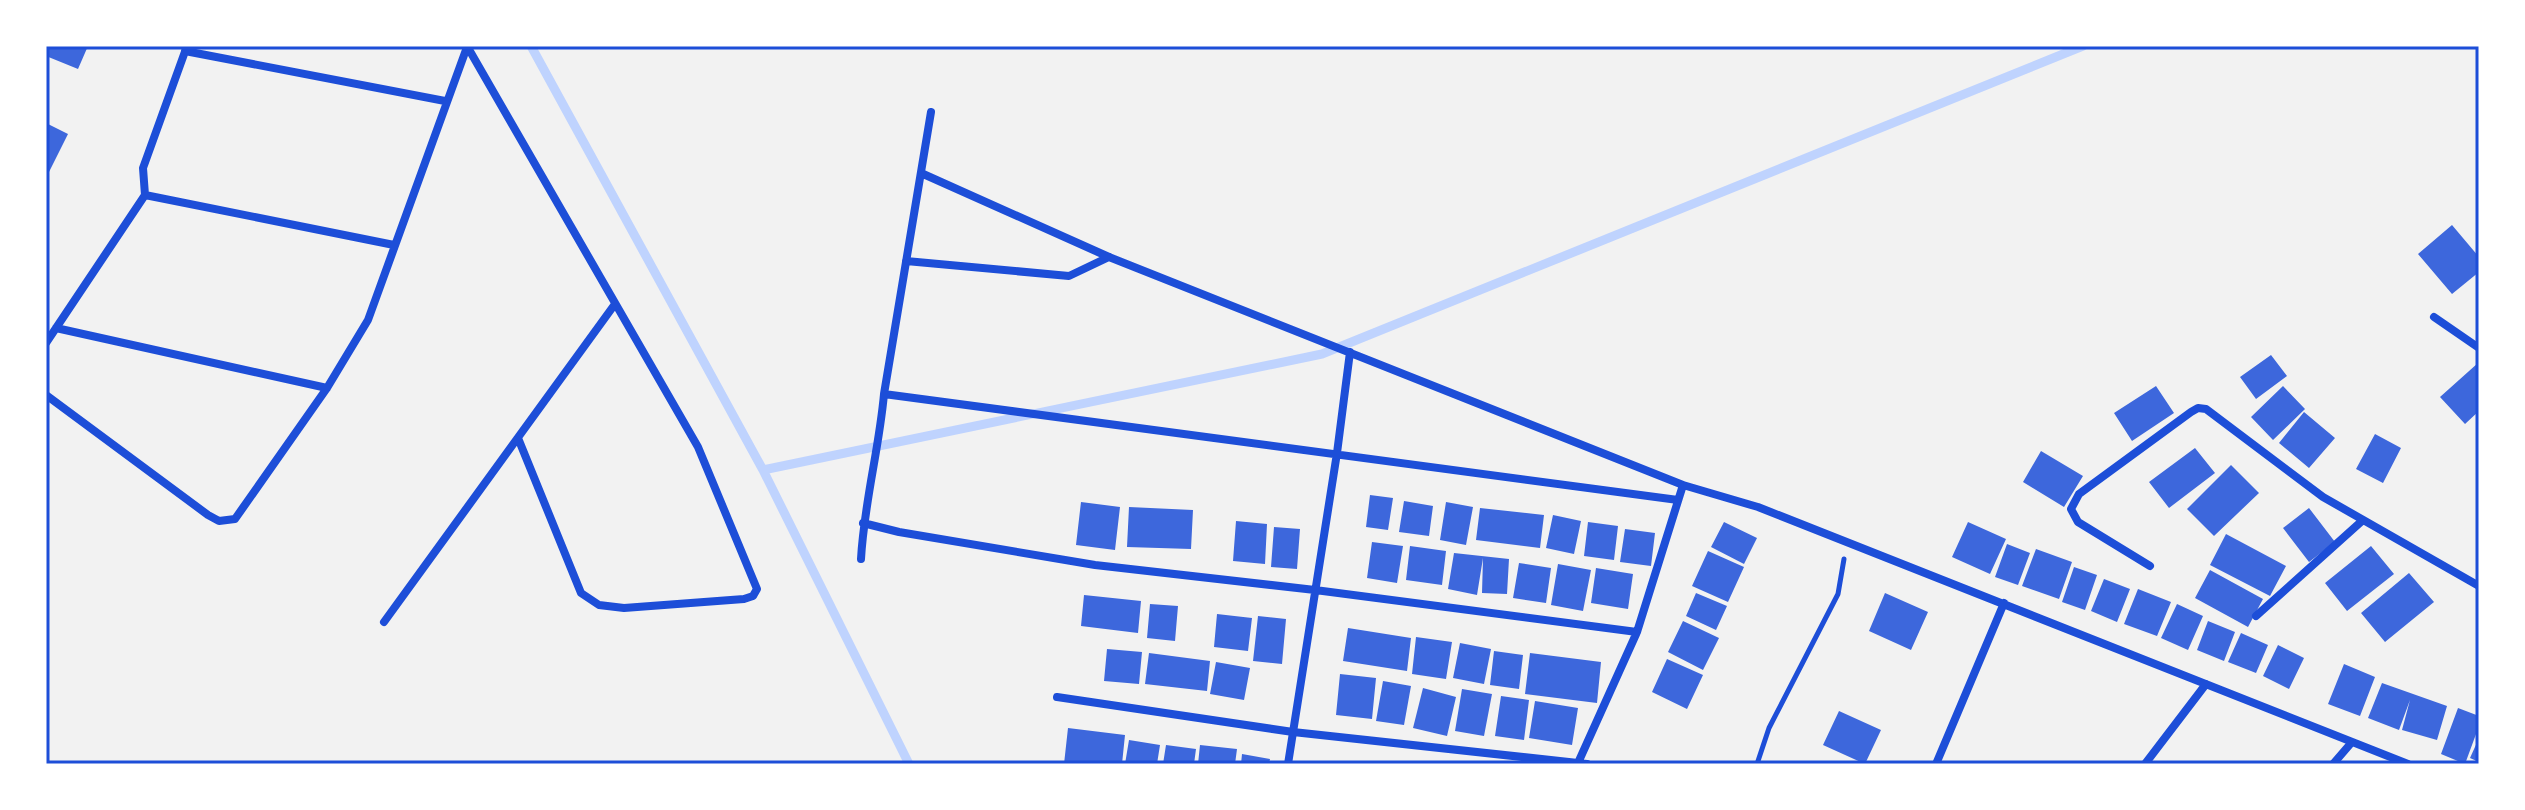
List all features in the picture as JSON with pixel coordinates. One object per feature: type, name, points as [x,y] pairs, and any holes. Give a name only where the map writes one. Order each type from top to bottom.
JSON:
[{"type":"street","points":[[46,395],[219,521],[235,519],[327,388],[368,320],[467,46]]},
{"type":"street","points":[[467,46],[698,447],[757,589],[753,596],[624,608],[599,605],[581,593],[518,438]]},
{"type":"street","points":[[46,343],[145,195],[143,168],[186,48],[445,101]]},
{"type":"street","points":[[861,559],[863,523],[879,441],[931,112]]},
{"type":"street","points":[[921,173],[1109,257],[1683,485],[1758,507],[2408,764]]},
{"type":"street","points":[[145,195],[394,245]]},
{"type":"street","points":[[906,261],[1069,276],[1109,257]]},
{"type":"street","points":[[384,622],[615,304]]},
{"type":"street","points":[[2434,317],[2479,348]]},
{"type":"street","points":[[56,328],[327,388]]},
{"type":"street","points":[[1288,764],[1337,453],[1343,349]]},
{"type":"street","points":[[884,394],[1678,500]]},
{"type":"street","points":[[2150,566],[2078,522],[2071,509],[2079,494],[2198,408],[2206,409],[2323,497],[2479,586]]},
{"type":"street","points":[[1057,697],[1293,732],[1582,763],[1637,632],[1683,485]]},
{"type":"street","points":[[2256,616],[2363,520]]},
{"type":"street","points":[[863,523],[899,532],[1095,565],[1637,632]]},
{"type":"street","points":[[1936,764],[2004,603]]},
{"type":"street","points":[[2145,764],[2206,684]]},
{"type":"street","points":[[2333,764],[2352,742]]},
{"type":"path","points":[[1757,764],[1769,728],[1838,594],[1845,542]]},
{"type":"building","points":[[46,46],[88,46],[78,69],[46,56]]},
{"type":"building","points":[[46,123],[68,134],[48,174],[46,173]]},
{"type":"building","points":[[2452,225],[2479,257],[2479,272],[2452,294],[2418,254]]},
{"type":"building","points":[[2271,355],[2287,376],[2256,399],[2240,377]]},
{"type":"building","points":[[2478,363],[2479,411],[2465,424],[2440,397]]},
{"type":"building","points":[[2156,386],[2174,413],[2132,441],[2114,413]]},
{"type":"building","points":[[2283,386],[2305,409],[2273,440],[2251,417]]},
{"type":"building","points":[[2304,412],[2335,438],[2309,468],[2279,443]]},
{"type":"building","points":[[2375,434],[2401,448],[2383,483],[2356,469]]},
{"type":"building","points":[[2195,448],[2215,473],[2169,508],[2149,482]]},
{"type":"building","points":[[2041,451],[2083,476],[2064,507],[2023,482]]},
{"type":"building","points":[[2231,465],[2259,493],[2214,536],[2187,509]]},
{"type":"building","points":[[1370,495],[1393,498],[1388,530],[1366,527]]},
{"type":"building","points":[[1404,501],[1433,506],[1429,536],[1399,532]]},
{"type":"building","points":[[1081,502],[1120,507],[1115,550],[1076,545]]},
{"type":"building","points":[[1446,502],[1473,507],[1466,545],[1440,540]]},
{"type":"building","points":[[1129,507],[1193,510],[1191,549],[1127,547]]},
{"type":"building","points":[[1480,508],[1544,515],[1540,548],[1476,540]]},
{"type":"building","points":[[2309,508],[2335,542],[2309,562],[2283,528]]},
{"type":"building","points":[[1553,515],[1581,521],[1574,554],[1546,548]]},
{"type":"building","points":[[1236,521],[1267,524],[1265,564],[1233,561]]},
{"type":"building","points":[[1588,522],[1618,526],[1614,560],[1584,556]]},
{"type":"building","points":[[1724,522],[1757,538],[1744,564],[1711,547]]},
{"type":"building","points":[[1968,522],[2006,539],[1990,574],[1952,557]]},
{"type":"building","points":[[1274,527],[1300,529],[1297,569],[1271,567]]},
{"type":"building","points":[[1625,529],[1655,533],[1651,566],[1620,562]]},
{"type":"building","points":[[2226,534],[2286,566],[2270,596],[2210,565]]},
{"type":"building","points":[[1372,542],[1403,546],[1397,583],[1367,578]]},
{"type":"building","points":[[2007,544],[2030,553],[2018,585],[1995,577]]},
{"type":"building","points":[[1410,546],[1446,551],[1442,585],[1406,580]]},
{"type":"building","points":[[2371,546],[2394,574],[2347,611],[2325,583]]},
{"type":"building","points":[[2036,549],[2072,562],[2059,599],[2022,586]]},
{"type":"building","points":[[1708,551],[1744,567],[1728,602],[1692,586]]},
{"type":"building","points":[[1454,553],[1509,559],[1507,594],[1482,593],[1483,558],[1477,595],[1448,589]]},
{"type":"building","points":[[1519,563],[1551,568],[1546,603],[1513,598]]},
{"type":"building","points":[[1558,564],[1591,570],[1583,611],[1551,605]]},
{"type":"building","points":[[2074,567],[2097,575],[2085,610],[2062,602]]},
{"type":"building","points":[[1596,568],[1633,574],[1628,609],[1591,603]]},
{"type":"building","points":[[2210,570],[2263,599],[2248,627],[2195,598]]},
{"type":"building","points":[[2409,573],[2434,602],[2385,642],[2361,613]]},
{"type":"building","points":[[2104,579],[2130,589],[2117,622],[2091,611]]},
{"type":"building","points":[[2138,589],[2171,602],[2157,636],[2124,624]]},
{"type":"building","points":[[1696,593],[1727,606],[1716,630],[1686,616]]},
{"type":"building","points":[[1885,593],[1928,612],[1911,650],[1869,631]]},
{"type":"building","points":[[1084,595],[1141,601],[1138,633],[1081,626]]},
{"type":"building","points":[[1150,604],[1178,606],[1175,641],[1147,638]]},
{"type":"building","points":[[2177,604],[2203,616],[2188,650],[2161,638]]},
{"type":"building","points":[[1217,614],[1252,618],[1248,651],[1214,647]]},
{"type":"building","points":[[1258,616],[1286,619],[1282,664],[1253,661]]},
{"type":"building","points":[[1683,621],[1719,638],[1703,670],[1668,652]]},
{"type":"building","points":[[2208,621],[2235,632],[2224,661],[2197,650]]},
{"type":"building","points":[[1348,628],[1411,638],[1407,671],[1343,661]]},
{"type":"building","points":[[2241,633],[2268,645],[2256,673],[2228,662]]},
{"type":"building","points":[[1416,637],[1452,642],[1446,679],[1412,674]]},
{"type":"building","points":[[1460,643],[1491,649],[1484,684],[1453,678]]},
{"type":"building","points":[[2278,645],[2304,658],[2289,689],[2263,676]]},
{"type":"building","points":[[1107,649],[1142,652],[1139,684],[1104,681]]},
{"type":"building","points":[[1494,651],[1523,655],[1519,689],[1490,685]]},
{"type":"building","points":[[1149,653],[1210,661],[1207,691],[1145,684]]},
{"type":"building","points":[[1530,653],[1601,662],[1597,703],[1525,694]]},
{"type":"building","points":[[1667,659],[1703,675],[1687,709],[1652,692]]},
{"type":"building","points":[[1216,662],[1250,668],[1244,700],[1210,694]]},
{"type":"building","points":[[2344,664],[2375,677],[2360,716],[2328,704]]},
{"type":"building","points":[[1340,674],[1376,678],[1372,719],[1336,715]]},
{"type":"building","points":[[1383,681],[1411,686],[1404,725],[1376,721]]},
{"type":"building","points":[[2382,683],[2447,706],[2437,740],[2402,730],[2410,700],[2399,730],[2368,718]]},
{"type":"building","points":[[1423,688],[1456,697],[1447,736],[1413,728]]},
{"type":"building","points":[[1462,689],[1492,694],[1484,736],[1455,731]]},
{"type":"building","points":[[1501,696],[1529,700],[1524,740],[1495,736]]},
{"type":"building","points":[[1535,701],[1578,708],[1572,745],[1529,738]]},
{"type":"building","points":[[2458,708],[2479,716],[2479,726],[2465,764],[2441,754]]},
{"type":"building","points":[[1839,711],[1881,730],[1865,764],[1823,745]]},
{"type":"building","points":[[1068,728],[1125,735],[1122,764],[1064,764]]},
{"type":"building","points":[[2479,738],[2479,762],[2470,758]]},
{"type":"building","points":[[1129,740],[1160,745],[1157,764],[1125,764]]},
{"type":"building","points":[[1166,745],[1196,749],[1194,764],[1163,764]]},
{"type":"building","points":[[1200,745],[1237,749],[1235,764],[1198,764]]},
{"type":"building","points":[[1242,754],[1270,759],[1269,764],[1241,764]]},
{"type":"waterway","points":[[531,46],[763,470],[909,764]]},
{"type":"waterway","points":[[763,470],[1322,354],[2083,46]]}]
